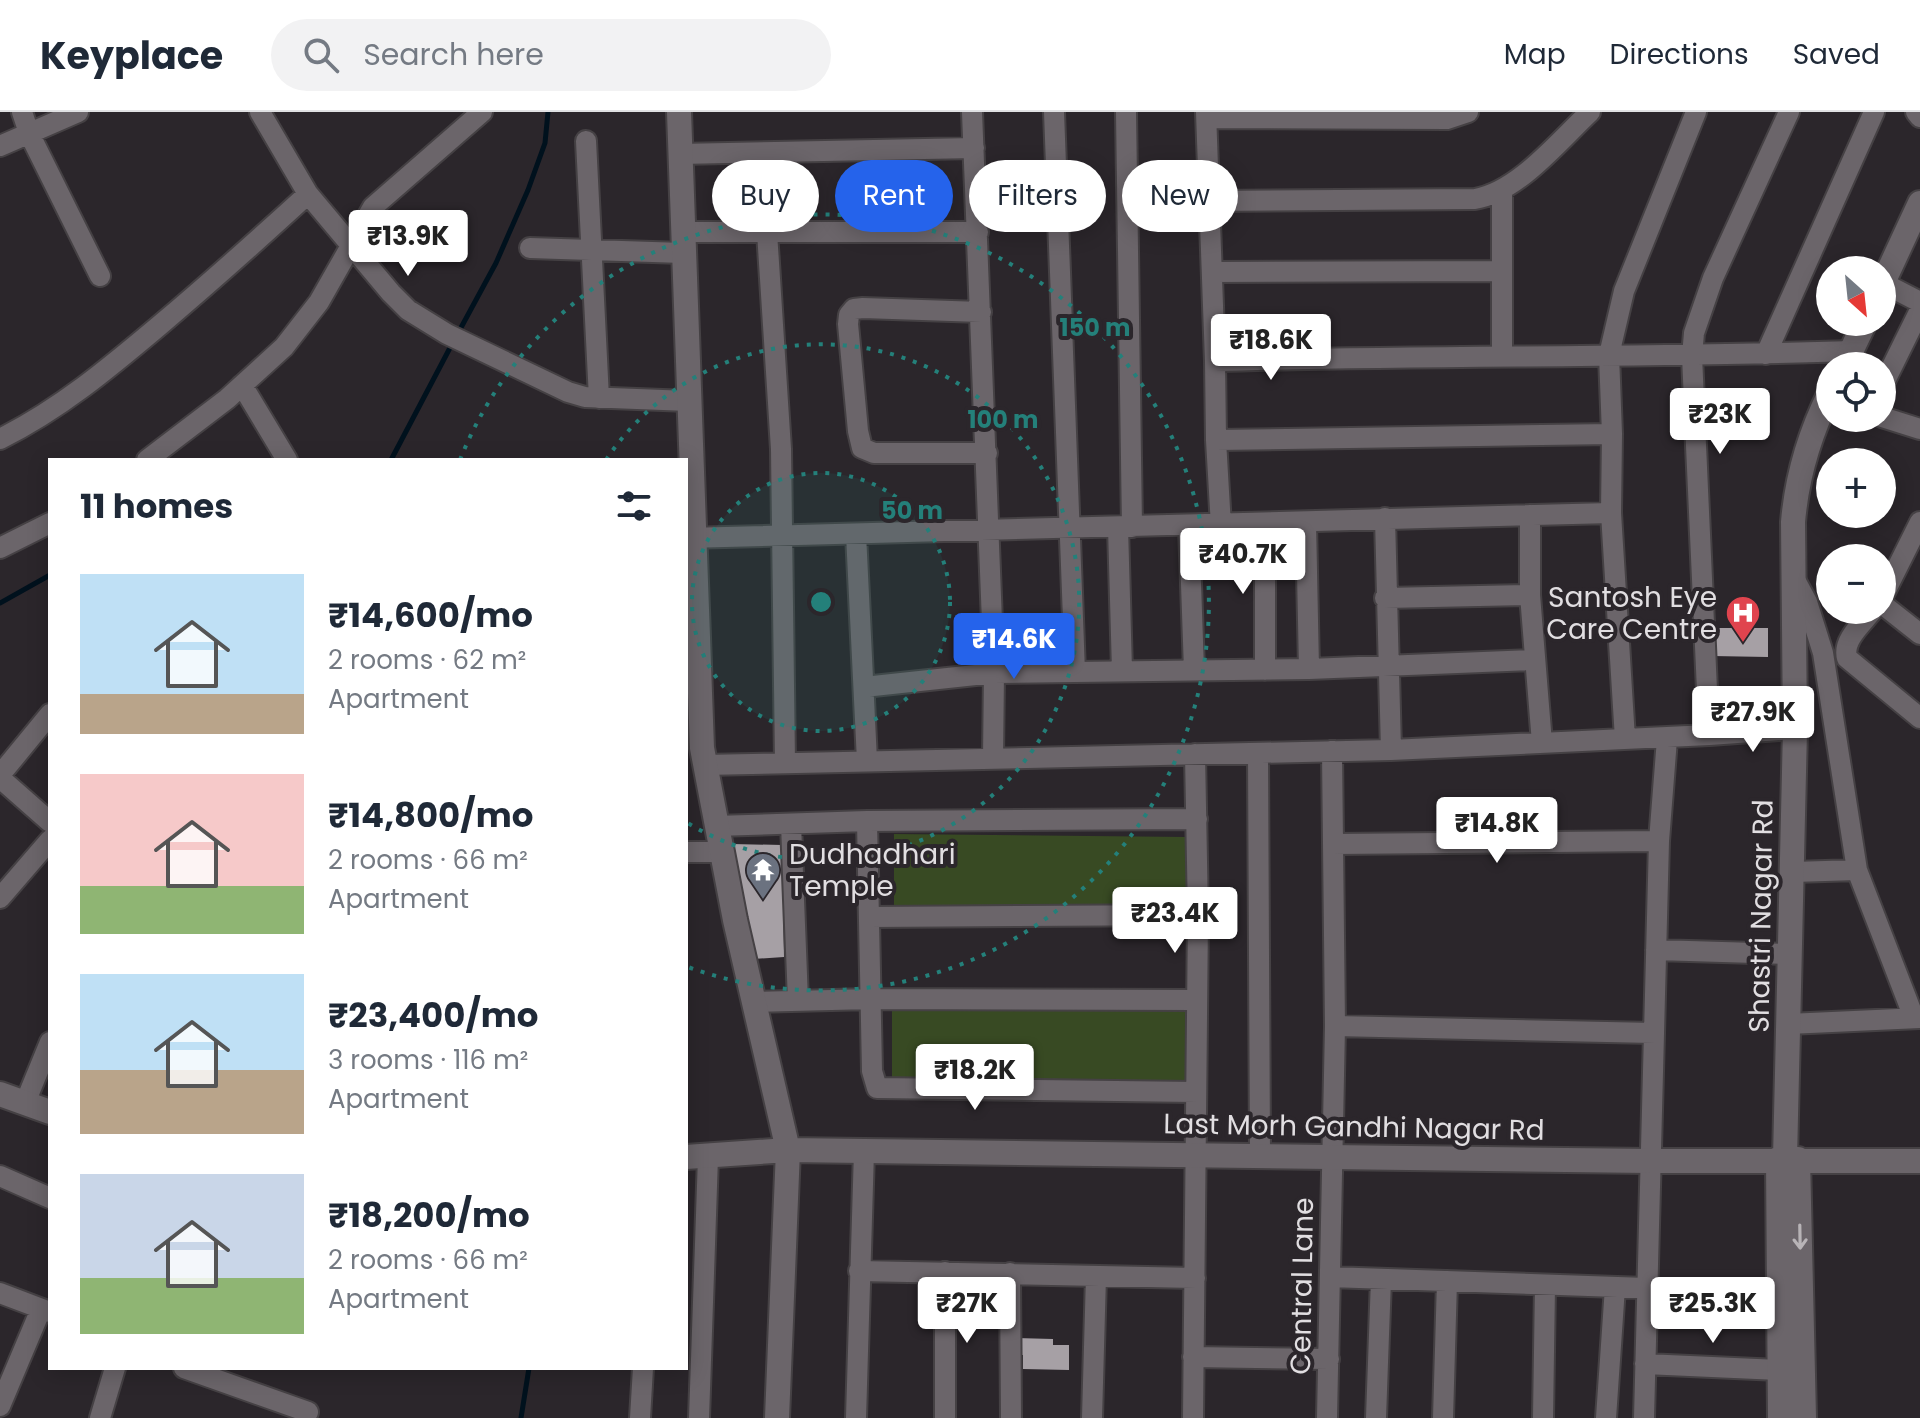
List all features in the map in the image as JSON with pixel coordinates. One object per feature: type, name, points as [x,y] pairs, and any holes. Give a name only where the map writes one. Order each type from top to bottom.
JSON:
[{"type":"street","points":[[22,112],[29,133],[100,276]]},
{"type":"street","points":[[0,146],[78,112]]},
{"type":"street","points":[[260,112],[308,194],[408,310],[447,334],[568,392],[599,398],[689,401]]},
{"type":"street","points":[[150,458],[242,385],[284,347],[335,277],[373,207],[482,112]]},
{"type":"street","points":[[679,112],[697,754],[788,1150],[777,1418]]},
{"type":"street","points":[[972,112],[975,160]]},
{"type":"street","points":[[1054,112],[1075,672]]},
{"type":"street","points":[[1122,671],[1126,112]]},
{"type":"street","points":[[1208,160],[1206,115],[1447,119],[1468,112]]},
{"type":"street","points":[[1238,201],[1489,197],[1502,191],[1590,112]]},
{"type":"street","points":[[1625,739],[1611,513],[1609,355],[1624,291],[1696,112]]},
{"type":"street","points":[[1709,735],[1692,356],[1694,333],[1713,278],[1789,112]]},
{"type":"street","points":[[1766,354],[1874,112]]},
{"type":"street","points":[[1916,112],[1920,117]]},
{"type":"street","points":[[586,141],[599,398]]},
{"type":"street","points":[[679,154],[974,148]]},
{"type":"street","points":[[1502,191],[1502,356]]},
{"type":"street","points":[[0,439],[42,417],[94,380],[228,267],[308,194]]},
{"type":"street","points":[[1896,256],[1919,209]]},
{"type":"street","points":[[530,248],[592,251],[767,232],[784,535],[785,763]]},
{"type":"street","points":[[819,232],[969,232]]},
{"type":"street","points":[[978,232],[990,528],[993,758]]},
{"type":"street","points":[[1210,232],[1221,526]]},
{"type":"street","points":[[1212,272],[1502,271]]},
{"type":"street","points":[[1896,291],[1920,302]]},
{"type":"street","points":[[981,312],[863,308],[854,309],[849,315],[848,324],[862,448],[874,453],[987,453]]},
{"type":"street","points":[[1896,359],[1920,310]]},
{"type":"street","points":[[1215,361],[1609,355],[1816,356]]},
{"type":"street","points":[[242,385],[286,458]]},
{"type":"street","points":[[1896,421],[1920,429]]},
{"type":"street","name":"Shastri Nagar Rd","points":[[1787,1159],[1795,729],[1795,491],[1803,457],[1816,428]]},
{"type":"street","points":[[1216,440],[1612,434]]},
{"type":"street","points":[[689,539],[990,528],[1221,526],[1385,518],[1611,513]]},
{"type":"street","points":[[1530,515],[1533,660],[1542,743]]},
{"type":"street","points":[[1385,518],[1391,750]]},
{"type":"street","points":[[1265,523],[1265,670]]},
{"type":"street","points":[[1306,523],[1309,669]]},
{"type":"street","points":[[1896,572],[1920,523]]},
{"type":"street","points":[[0,548],[48,524]]},
{"type":"street","points":[[1189,526],[1194,670]]},
{"type":"street","points":[[856,534],[867,761]]},
{"type":"street","points":[[1788,1024],[1917,1018],[1857,870],[1823,653],[1807,602],[1794,578]]},
{"type":"street","points":[[1385,598],[1530,595]]},
{"type":"street","points":[[1896,613],[1920,634]]},
{"type":"street","points":[[1862,624],[1849,641],[1845,650],[1847,658],[1920,718]]},
{"type":"street","points":[[1795,658],[1845,650]]},
{"type":"street","points":[[864,687],[994,673],[1387,668],[1533,660]]},
{"type":"street","points":[[48,717],[0,777],[48,820]]},
{"type":"street","points":[[697,754],[785,763],[1391,750],[1667,739],[1795,729]]},
{"type":"street","points":[[1644,1418],[1659,841],[1667,739]]},
{"type":"street","name":"Central Lane","points":[[1327,1418],[1335,1026],[1332,751]]},
{"type":"street","points":[[1258,753],[1260,1154]]},
{"type":"street","points":[[1193,1418],[1198,915],[1195,754]]},
{"type":"street","points":[[716,826],[867,821],[1197,819]]},
{"type":"street","points":[[867,821],[872,1071],[877,1088],[1196,1092]]},
{"type":"street","points":[[791,824],[798,1001]]},
{"type":"street","points":[[1334,844],[1659,841]]},
{"type":"street","points":[[0,898],[48,842]]},
{"type":"street","points":[[688,852],[721,852]]},
{"type":"street","points":[[1793,872],[1857,870]]},
{"type":"street","points":[[869,917],[1198,915]]},
{"type":"street","points":[[1656,950],[1790,954]]},
{"type":"street","points":[[754,1002],[871,999],[1197,1000]]},
{"type":"street","points":[[1335,1026],[1654,1033]]},
{"type":"street","points":[[48,1045],[7,1100],[48,1111]]},
{"type":"street","name":"Last Morh Gandhi Nagar Rd","points":[[697,1157],[788,1150],[1650,1161],[1920,1161]]},
{"type":"street","points":[[856,1418],[864,1151]]},
{"type":"street","points":[[697,1157],[699,1418]]},
{"type":"street","points":[[1780,1418],[1787,1159]]},
{"type":"street","points":[[1787,1159],[1804,1418]]},
{"type":"street","points":[[0,1176],[48,1197]]},
{"type":"street","points":[[859,1271],[1195,1278]]},
{"type":"street","points":[[945,1272],[945,1418]]},
{"type":"street","points":[[1010,1273],[1011,1418]]},
{"type":"street","points":[[1092,1418],[1096,1276]]},
{"type":"street","points":[[1330,1277],[1646,1288]]},
{"type":"street","points":[[1376,1418],[1381,1279]]},
{"type":"street","points":[[1443,1418],[1447,1281]]},
{"type":"street","points":[[1543,1418],[1545,1285]]},
{"type":"street","points":[[1606,1418],[1615,1287]]},
{"type":"street","points":[[0,1293],[45,1310],[0,1406]]},
{"type":"street","points":[[1193,1357],[1329,1359]]},
{"type":"street","points":[[1645,1364],[1779,1370]]},
{"type":"street","points":[[100,1418],[114,1370]]},
{"type":"street","points":[[189,1370],[312,1416]]},
{"type":"street","points":[[640,1418],[643,1370]]},
{"type":"green space","points":[[894,834],[1187,837],[1186,904],[894,907]]},
{"type":"green space","points":[[1187,1008],[1189,1083],[892,1087],[892,1011]]},
{"type":"building","points":[[1712,628],[1768,628],[1768,657],[1712,656]]},
{"type":"building","name":"Dudhadhari Temple","points":[[732,844],[782,845],[784,957],[753,959]]},
{"type":"building","points":[[1015,1338],[1053,1339],[1053,1345],[1069,1345],[1069,1370],[1023,1369],[1023,1355],[1014,1355]]},
{"type":"waterway","points":[[457,335],[496,263],[528,190],[545,143],[548,112]]},
{"type":"waterway","points":[[392,458],[452,344]]},
{"type":"waterway","points":[[0,603],[48,576]]},
{"type":"waterway","points":[[521,1418],[529,1370]]},
{"type":"place","name":"Santosh Eye Care Centre","points":[[1743,644]]},
{"type":"place","name":"Dudhadhari Temple","points":[[763,901]]}]
